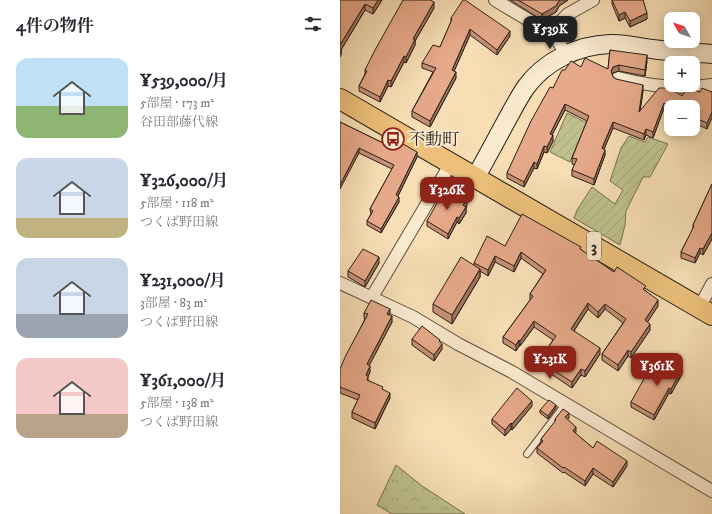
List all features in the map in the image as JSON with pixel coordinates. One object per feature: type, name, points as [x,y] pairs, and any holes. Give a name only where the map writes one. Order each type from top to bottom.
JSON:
[{"type":"main road","points":[[476,177],[516,103],[527,87],[539,73],[566,55],[594,46],[610,44],[627,44],[652,49],[712,54]]},
{"type":"main road","name":"3","points":[[340,99],[705,312]]},
{"type":"street","points":[[495,0],[550,33],[558,41],[566,55]]},
{"type":"street","points":[[550,33],[568,14],[593,0]]},
{"type":"street","points":[[618,78],[641,84],[665,87],[698,87],[712,85]]},
{"type":"street","points":[[372,297],[451,163]]},
{"type":"street","points":[[340,283],[414,317],[458,344],[512,372],[566,403],[712,491]]},
{"type":"street","points":[[705,312],[712,284]]},
{"type":"lane","points":[[527,454],[566,403]]},
{"type":"green space","points":[[567,113],[587,123],[570,162],[550,152]]},
{"type":"green space","points":[[629,136],[645,142],[648,137],[668,144],[650,177],[643,177],[626,211],[625,225],[620,245],[574,218],[577,210],[592,187],[615,204],[623,190],[610,181],[621,148]]},
{"type":"green space","points":[[396,465],[422,486],[465,514],[392,514],[377,505]]},
{"type":"building","points":[[340,0],[378,0],[373,8],[365,4],[340,45]]},
{"type":"building","points":[[403,0],[430,0],[434,2],[413,39],[415,39],[406,57],[404,56],[391,81],[388,80],[380,97],[359,86],[367,71],[365,70],[375,50]]},
{"type":"building","points":[[463,0],[510,31],[497,50],[470,29],[452,70],[456,72],[430,121],[412,111],[436,68],[422,63],[433,45],[440,47],[452,19],[451,18]]},
{"type":"building","points":[[518,0],[560,0],[556,6],[542,14]]},
{"type":"building","points":[[612,0],[643,0],[647,13],[630,21],[625,12],[619,15]]},
{"type":"building","points":[[610,50],[647,55],[645,70],[619,65],[613,67],[611,71],[613,77],[616,79],[643,85],[639,112],[659,88],[664,88],[664,92],[676,92],[682,96],[684,92],[700,92],[702,88],[712,92],[712,112],[707,123],[700,120],[700,100],[664,100],[653,132],[646,129],[644,134],[613,122],[602,148],[605,150],[594,179],[572,170],[577,159],[572,158],[589,116],[565,104],[550,134],[553,135],[547,147],[544,146],[537,164],[534,162],[524,182],[507,173],[531,121],[550,87],[553,88],[562,70],[565,70],[571,61],[581,67],[585,58],[608,69]]},
{"type":"building","points":[[340,122],[385,144],[389,136],[417,152],[396,195],[399,197],[381,229],[367,221],[373,211],[370,209],[394,165],[359,148],[340,185]]},
{"type":"building","points":[[712,184],[712,233],[703,249],[700,248],[695,258],[681,252]]},
{"type":"building","points":[[446,187],[467,200],[463,205],[466,207],[459,218],[457,217],[448,234],[427,221]]},
{"type":"building","points":[[522,214],[581,247],[580,249],[614,272],[617,267],[646,286],[643,289],[658,300],[645,320],[650,324],[631,352],[628,350],[618,365],[602,354],[626,319],[605,304],[598,312],[588,303],[571,329],[600,348],[585,371],[581,369],[572,382],[539,361],[556,336],[534,321],[516,345],[503,337],[533,296],[530,294],[546,270],[521,252],[514,266],[495,256],[488,270],[474,263],[487,236],[505,246]]},
{"type":"building","points":[[363,249],[379,257],[365,281],[348,271]]},
{"type":"building","points":[[461,257],[480,269],[452,315],[433,304]]},
{"type":"building","points":[[371,300],[390,309],[387,314],[392,316],[367,364],[370,366],[366,375],[368,376],[367,380],[383,387],[382,389],[390,393],[375,423],[352,412],[360,395],[340,387],[340,369],[368,314],[364,313]]},
{"type":"building","points":[[422,326],[440,340],[439,341],[442,344],[434,355],[412,339]]},
{"type":"building","points":[[664,358],[682,369],[671,389],[669,388],[654,415],[631,402],[645,377],[649,379],[655,370],[657,371]]},
{"type":"building","points":[[517,388],[532,401],[505,430],[492,419]]},
{"type":"building","points":[[549,400],[556,405],[548,416],[540,410]]},
{"type":"building","points":[[563,409],[569,413],[565,417],[576,427],[573,431],[593,448],[597,441],[627,461],[613,482],[593,468],[585,481],[564,467],[563,468],[537,448],[543,441],[541,439]]},
{"type":"place","name":"不動町","points":[[393,139]]}]
